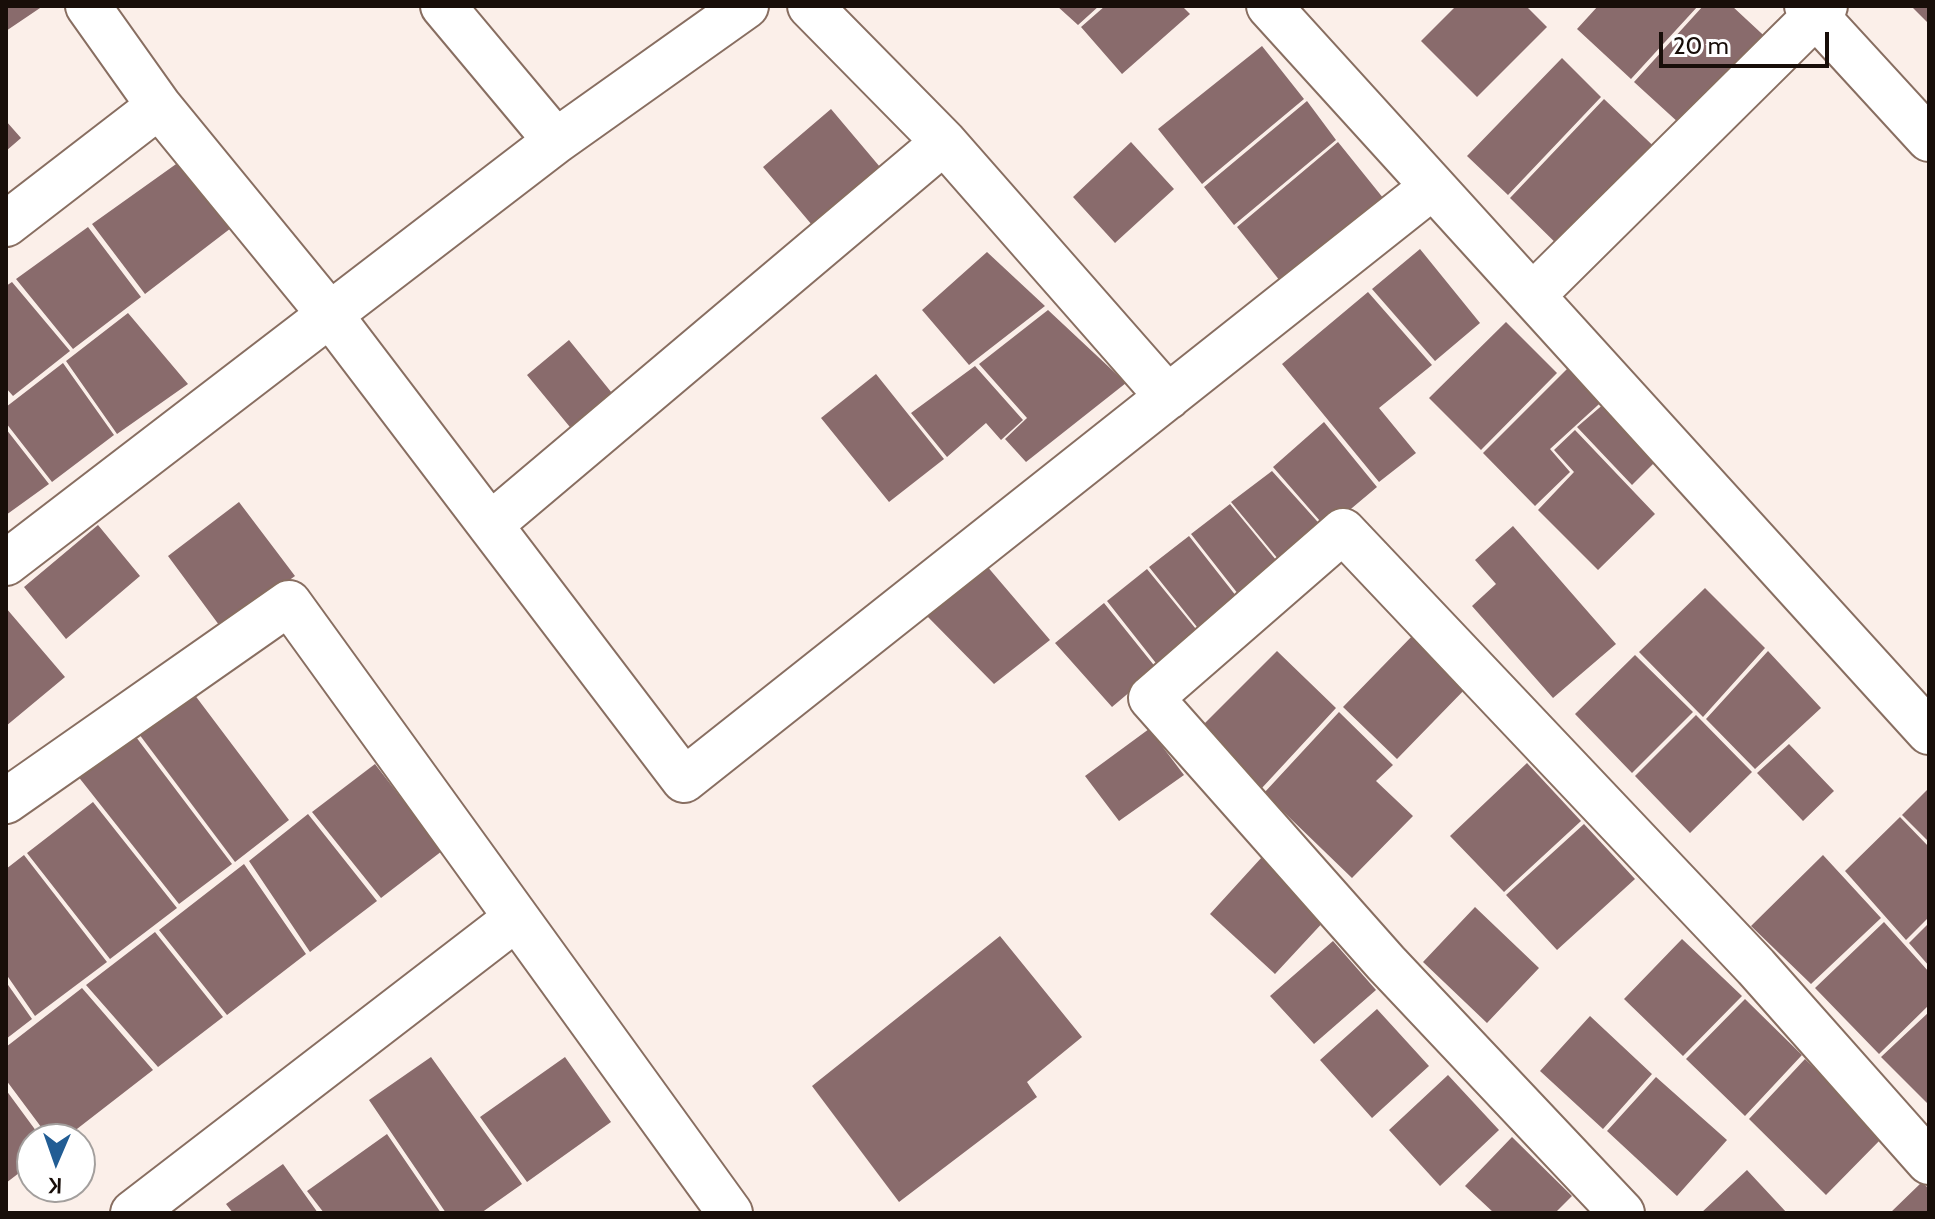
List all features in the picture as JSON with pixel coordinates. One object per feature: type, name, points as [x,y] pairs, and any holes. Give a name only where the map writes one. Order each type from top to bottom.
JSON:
[{"type":"street","points":[[88,6],[159,106],[331,316],[684,780],[1431,188]]},
{"type":"street","points":[[443,6],[556,141]]},
{"type":"street","points":[[6,563],[556,141],[746,6]]},
{"type":"street","points":[[810,6],[944,142],[1168,397]]},
{"type":"street","points":[[1269,6],[1431,188],[1533,295],[1929,732]]},
{"type":"street","points":[[1533,295],[1816,9],[1929,139]]},
{"type":"street","points":[[6,224],[159,106]]},
{"type":"street","points":[[490,525],[944,142]]},
{"type":"street","points":[[1622,1213],[1386,963],[1151,698],[1343,531],[1756,967],[1929,1162]]},
{"type":"street","points":[[6,801],[289,603],[730,1213]]},
{"type":"street","points":[[133,1213],[515,919]]},
{"type":"building","points":[[6,6],[43,6],[6,31]]},
{"type":"building","points":[[1057,6],[1099,6],[1078,25]]},
{"type":"building","points":[[1105,6],[1182,6],[1190,14],[1122,74],[1081,27]]},
{"type":"building","points":[[1456,6],[1526,6],[1547,27],[1477,97],[1421,41]]},
{"type":"building","points":[[1598,6],[1698,6],[1631,79],[1577,29]]},
{"type":"building","points":[[1703,6],[1732,6],[1774,45],[1691,134],[1634,82]]},
{"type":"building","points":[[1911,6],[1929,6],[1929,24]]},
{"type":"building","points":[[1262,46],[1304,99],[1202,184],[1158,129]]},
{"type":"building","points":[[1562,58],[1601,97],[1508,195],[1467,156]]},
{"type":"building","points":[[1604,99],[1666,158],[1570,257],[1510,198]]},
{"type":"building","points":[[1307,101],[1336,140],[1234,225],[1204,187]]},
{"type":"building","points":[[831,109],[880,167],[812,225],[763,167]]},
{"type":"building","points":[[6,121],[21,138],[6,151]]},
{"type":"building","points":[[1131,142],[1174,189],[1115,243],[1073,197]]},
{"type":"building","points":[[1338,142],[1392,209],[1288,291],[1237,227]]},
{"type":"building","points":[[186,157],[235,225],[145,294],[92,224]]},
{"type":"building","points":[[88,227],[141,297],[73,349],[16,279]]},
{"type":"building","points":[[1420,249],[1480,323],[1435,361],[1372,289]]},
{"type":"building","points":[[987,252],[1045,306],[969,365],[922,310]]},
{"type":"building","points":[[12,282],[70,351],[13,396],[6,388],[6,286]]},
{"type":"building","points":[[1368,292],[1432,365],[1379,408],[1416,453],[1379,482],[1282,364]]},
{"type":"building","points":[[1048,310],[1126,383],[1026,462],[1005,439],[1027,418],[979,364]]},
{"type":"building","points":[[128,313],[188,384],[117,434],[66,361]]},
{"type":"building","points":[[1506,322],[1557,373],[1481,450],[1429,398]]},
{"type":"building","points":[[569,340],[616,398],[574,432],[527,375]]},
{"type":"building","points":[[1575,361],[1609,395],[1550,449],[1570,472],[1535,506],[1483,453]]},
{"type":"building","points":[[63,363],[114,435],[52,482],[6,423],[6,407]]},
{"type":"building","points":[[975,366],[1023,420],[1001,440],[986,423],[947,457],[911,413]]},
{"type":"building","points":[[876,374],[944,459],[889,502],[821,418]]},
{"type":"building","points":[[1613,396],[1667,450],[1632,485],[1577,427]]},
{"type":"building","points":[[1324,422],[1377,487],[1327,529],[1273,467]]},
{"type":"building","points":[[6,429],[49,484],[6,515]]},
{"type":"building","points":[[1575,430],[1655,514],[1598,570],[1538,510],[1574,472],[1554,450]]},
{"type":"building","points":[[1272,471],[1325,530],[1283,565],[1231,502]]},
{"type":"building","points":[[239,502],[295,576],[222,629],[168,556]]},
{"type":"building","points":[[1230,504],[1281,566],[1242,599],[1191,534]]},
{"type":"building","points":[[98,525],[140,576],[66,639],[24,587]]},
{"type":"building","points":[[1513,526],[1616,644],[1553,698],[1472,606],[1496,584],[1475,560]]},
{"type":"building","points":[[1189,536],[1240,601],[1201,632],[1149,567]]},
{"type":"building","points":[[986,565],[1050,640],[994,684],[926,615]]},
{"type":"building","points":[[1147,569],[1200,634],[1159,667],[1107,601]]},
{"type":"building","points":[[1705,588],[1765,648],[1703,717],[1639,652]]},
{"type":"building","points":[[1104,603],[1157,669],[1112,707],[1055,643]]},
{"type":"building","points":[[6,608],[65,677],[6,726]]},
{"type":"building","points":[[1416,632],[1470,684],[1397,759],[1343,707]]},
{"type":"building","points":[[1277,651],[1336,708],[1261,789],[1199,729]]},
{"type":"building","points":[[1768,651],[1821,708],[1755,769],[1706,719]]},
{"type":"building","points":[[1635,655],[1693,712],[1632,773],[1575,714]]},
{"type":"building","points":[[191,690],[289,820],[235,862],[136,730]]},
{"type":"building","points":[[1339,712],[1393,765],[1376,781],[1413,816],[1352,878],[1264,793]]},
{"type":"building","points":[[1696,715],[1752,772],[1690,833],[1635,776]]},
{"type":"building","points":[[1149,729],[1184,775],[1119,821],[1085,776]]},
{"type":"building","points":[[133,733],[232,864],[179,904],[77,775]]},
{"type":"building","points":[[1789,744],[1834,791],[1803,821],[1757,773]]},
{"type":"building","points":[[1527,763],[1581,821],[1504,892],[1450,836]]},
{"type":"building","points":[[375,764],[442,851],[381,898],[312,812]]},
{"type":"building","points":[[1929,788],[1929,842],[1902,815]]},
{"type":"building","points":[[93,802],[177,908],[110,959],[27,853]]},
{"type":"building","points":[[308,814],[377,901],[310,952],[249,861]]},
{"type":"building","points":[[1900,817],[1929,847],[1929,917],[1906,940],[1845,871]]},
{"type":"building","points":[[1584,824],[1635,879],[1557,950],[1506,895]]},
{"type":"building","points":[[24,855],[107,962],[35,1016],[6,974],[6,869]]},
{"type":"building","points":[[1823,855],[1881,918],[1811,984],[1751,926]]},
{"type":"building","points":[[1262,857],[1327,918],[1275,974],[1210,914]]},
{"type":"building","points":[[244,864],[306,954],[227,1015],[159,930]]},
{"type":"building","points":[[1475,907],[1539,968],[1487,1023],[1423,962]]},
{"type":"building","points":[[1884,922],[1929,972],[1929,1005],[1879,1054],[1815,988]]},
{"type":"building","points":[[1929,923],[1929,966],[1909,943]]},
{"type":"building","points":[[155,932],[223,1017],[158,1067],[86,985]]},
{"type":"building","points":[[1000,936],[1082,1037],[1027,1082],[1037,1097],[899,1202],[812,1086]]},
{"type":"building","points":[[1682,939],[1742,996],[1683,1056],[1624,999]]},
{"type":"building","points":[[1333,941],[1376,990],[1314,1044],[1270,996]]},
{"type":"building","points":[[6,982],[32,1019],[6,1039]]},
{"type":"building","points":[[82,988],[153,1070],[85,1123],[38,1123],[6,1080],[6,1047]]},
{"type":"building","points":[[1745,999],[1802,1055],[1745,1116],[1686,1059]]},
{"type":"building","points":[[1377,1009],[1429,1066],[1372,1118],[1320,1060]]},
{"type":"building","points":[[1929,1012],[1929,1105],[1881,1057]]},
{"type":"building","points":[[1590,1016],[1652,1074],[1603,1129],[1540,1071]]},
{"type":"building","points":[[431,1057],[522,1184],[481,1213],[446,1213],[369,1100]]},
{"type":"building","points":[[565,1057],[611,1122],[527,1182],[480,1117]]},
{"type":"building","points":[[1805,1059],[1884,1136],[1826,1195],[1749,1119]]},
{"type":"building","points":[[1448,1075],[1499,1130],[1440,1186],[1389,1130]]},
{"type":"building","points":[[1656,1077],[1727,1140],[1677,1196],[1607,1131]]},
{"type":"building","points":[[6,1090],[30,1123],[16,1123],[16,1175],[6,1183]]},
{"type":"building","points":[[387,1134],[441,1213],[324,1213],[307,1191]]},
{"type":"building","points":[[1512,1137],[1572,1196],[1555,1213],[1494,1213],[1465,1186]]},
{"type":"building","points":[[283,1164],[318,1213],[233,1213],[226,1204]]},
{"type":"building","points":[[1747,1170],[1787,1213],[1701,1213]]},
{"type":"building","points":[[1922,1182],[1929,1189],[1929,1213],[1890,1213]]}]
